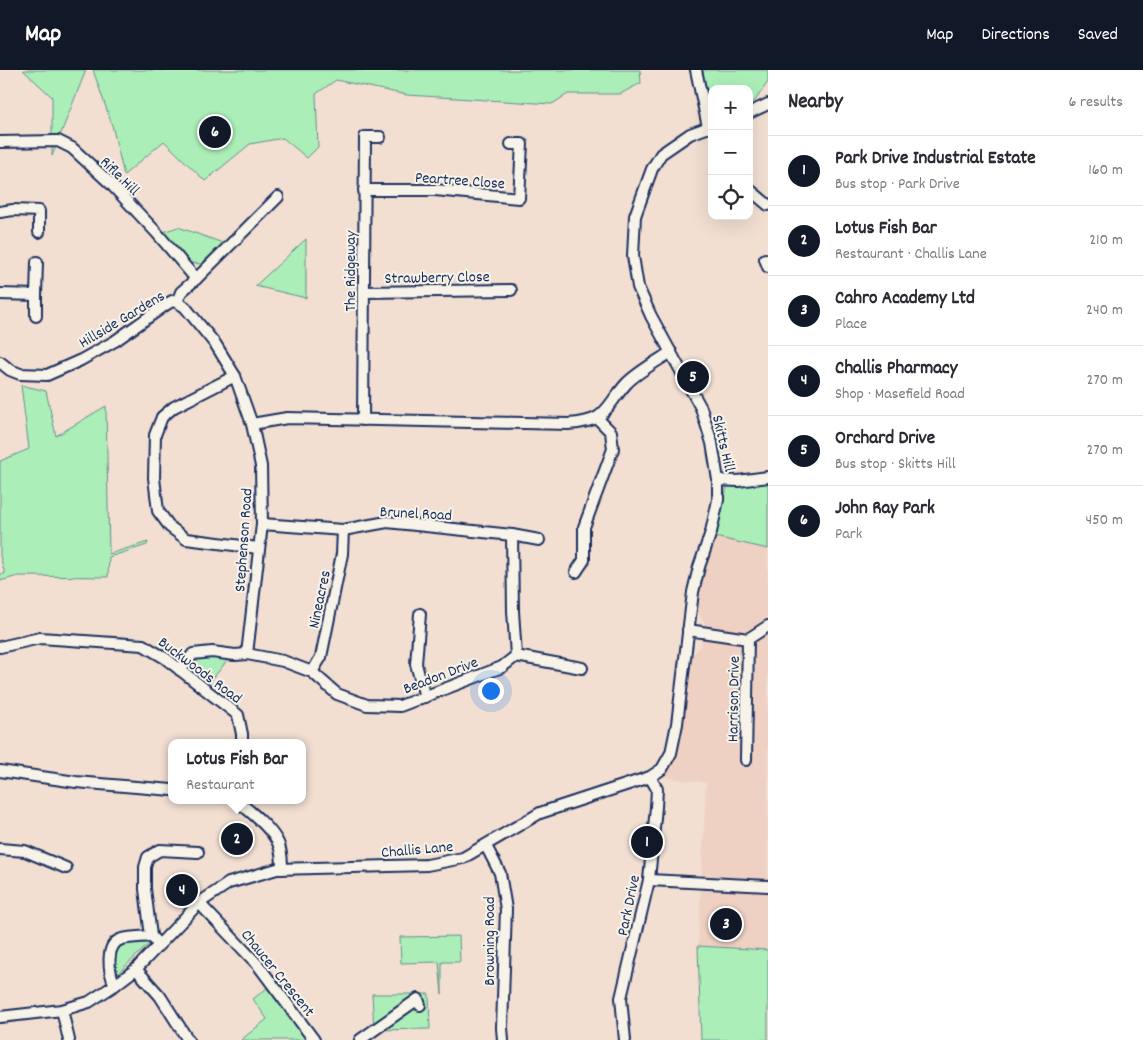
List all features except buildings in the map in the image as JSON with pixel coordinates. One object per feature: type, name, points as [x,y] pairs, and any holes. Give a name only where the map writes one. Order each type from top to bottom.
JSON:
[{"type":"street","points":[[696,70],[708,118]]},
{"type":"street","points":[[753,111],[768,104]]},
{"type":"street","name":"Skitts Hill","points":[[671,754],[677,724],[693,592],[711,532],[718,500],[718,480],[712,444],[701,408],[651,316],[638,288],[633,256],[635,216],[652,169],[662,154],[690,134],[708,127]]},
{"type":"street","name":"The Ridgeway","points":[[363,420],[365,137],[380,137]]},
{"type":"street","name":"Rifle Hill","points":[[0,142],[58,141],[72,148],[110,183],[196,279]]},
{"type":"street","name":"Peartree Close","points":[[364,190],[435,190],[519,198],[522,144],[511,144]]},
{"type":"street","points":[[753,192],[768,205]]},
{"type":"street","name":"Hillside Gardens","points":[[0,362],[10,370],[20,374],[47,375],[106,346],[167,304],[172,301],[177,302],[181,292],[278,197]]},
{"type":"street","points":[[0,212],[12,210],[39,211],[39,232]]},
{"type":"street","points":[[36,316],[37,262]]},
{"type":"street","name":"Strawberry Close","points":[[364,292],[511,290]]},
{"type":"street","points":[[0,294],[36,295]]},
{"type":"street","name":"Stephenson Road","points":[[177,302],[185,307],[216,345],[235,376],[252,424],[261,466],[262,524],[247,654]]},
{"type":"street","points":[[252,424],[286,418],[568,424],[587,422],[597,418],[614,401],[627,383],[671,352]]},
{"type":"street","points":[[235,376],[174,407],[162,417],[155,435],[154,478],[158,511],[170,527],[186,539],[258,548]]},
{"type":"street","points":[[576,572],[584,560],[584,527],[613,449],[611,432],[597,418]]},
{"type":"street","points":[[718,480],[738,481],[768,477]]},
{"type":"street","name":"Brunel Road","points":[[262,524],[343,530],[388,522],[512,535],[539,540]]},
{"type":"street","name":"Nineacres","points":[[312,672],[321,657],[342,554],[343,530]]},
{"type":"street","points":[[512,535],[513,611],[516,656],[582,668]]},
{"type":"street","points":[[420,614],[416,664],[425,697]]},
{"type":"street","points":[[688,630],[748,639],[768,626]]},
{"type":"street","name":"Buckwoods Road","points":[[0,647],[40,638],[143,645],[165,658],[238,715],[242,739]]},
{"type":"street","name":"Harrison Drive","points":[[746,760],[748,639]]},
{"type":"street","name":"Beadon Drive","points":[[180,670],[193,654],[212,652],[235,655],[247,654],[283,661],[312,672],[337,694],[367,705],[400,706],[502,667],[516,656]]},
{"type":"street","name":"Challis Lane","points":[[0,1017],[62,1010],[89,1002],[115,986],[136,969],[199,903],[229,883],[282,869],[427,865],[463,858],[540,812],[650,777],[662,769],[671,754]]},
{"type":"street","points":[[0,770],[76,782],[168,790]]},
{"type":"street","name":"Park Drive","points":[[625,1040],[622,998],[648,880],[657,789],[650,777]]},
{"type":"street","points":[[241,804],[275,838],[280,848],[282,869]]},
{"type":"street","name":"Browning Road","points":[[486,846],[500,872],[506,909],[503,1040]]},
{"type":"street","points":[[0,849],[24,851],[66,868]]},
{"type":"street","points":[[158,944],[151,936],[145,889],[145,868],[148,857],[160,850],[198,852]]},
{"type":"street","points":[[648,880],[768,886]]},
{"type":"street","name":"Chaucer Crescent","points":[[199,903],[258,965],[314,1040]]},
{"type":"street","points":[[115,986],[111,976],[109,961],[112,948],[120,940],[151,936]]},
{"type":"street","points":[[136,969],[160,996],[188,1040]]},
{"type":"street","points":[[360,1040],[418,1000],[420,1005]]},
{"type":"street","points":[[62,1010],[70,1040]]},
{"type":"shaded area","points":[[715,537],[768,549],[768,950],[698,946],[706,783],[668,778],[667,773],[679,749],[692,656],[701,645],[704,622],[697,612],[703,573]]},
{"type":"green space","points":[[23,70],[86,70],[52,156],[52,97]]},
{"type":"green space","points":[[93,70],[640,70],[641,83],[620,94],[568,94],[552,104],[407,95],[336,80],[316,94],[318,147],[307,158],[283,138],[250,144],[205,181],[164,141],[124,175],[112,125]]},
{"type":"green space","points":[[700,70],[768,70],[768,82],[754,102],[753,85],[708,85],[708,106]]},
{"type":"green space","points":[[178,227],[223,243],[201,264],[191,263],[163,232]]},
{"type":"green space","points":[[306,239],[306,298],[255,286]]},
{"type":"green space","points":[[21,385],[46,391],[56,436],[106,406],[109,554],[148,542],[147,545],[109,557],[108,577],[18,576],[0,581],[0,574],[5,574],[0,556],[0,461],[29,449]]},
{"type":"green space","points":[[768,480],[768,549],[715,537],[727,487]]},
{"type":"green space","points":[[216,655],[230,657],[210,682],[193,667],[200,658]]},
{"type":"green space","points":[[459,936],[460,962],[442,962],[442,994],[439,962],[401,963],[400,937]]},
{"type":"green space","points":[[147,939],[150,943],[117,974],[115,957],[120,947],[130,942]]},
{"type":"green space","points":[[698,946],[768,950],[768,1040],[701,1040]]},
{"type":"green space","points":[[267,988],[307,1040],[241,1040],[267,1019],[253,999]]},
{"type":"green space","points":[[372,994],[429,994],[430,1029],[374,1030]]},
{"type":"place","name":"John Ray Park","points":[[215,132]]},
{"type":"place","name":"Orchard Drive","points":[[693,377]]},
{"type":"place","name":"Lotus Fish Bar","points":[[237,839]]},
{"type":"place","name":"Park Drive Industrial Estate","points":[[647,842]]},
{"type":"place","name":"Challis Pharmacy","points":[[182,890]]},
{"type":"place","name":"Cahro Academy Ltd","points":[[726,924]]}]
